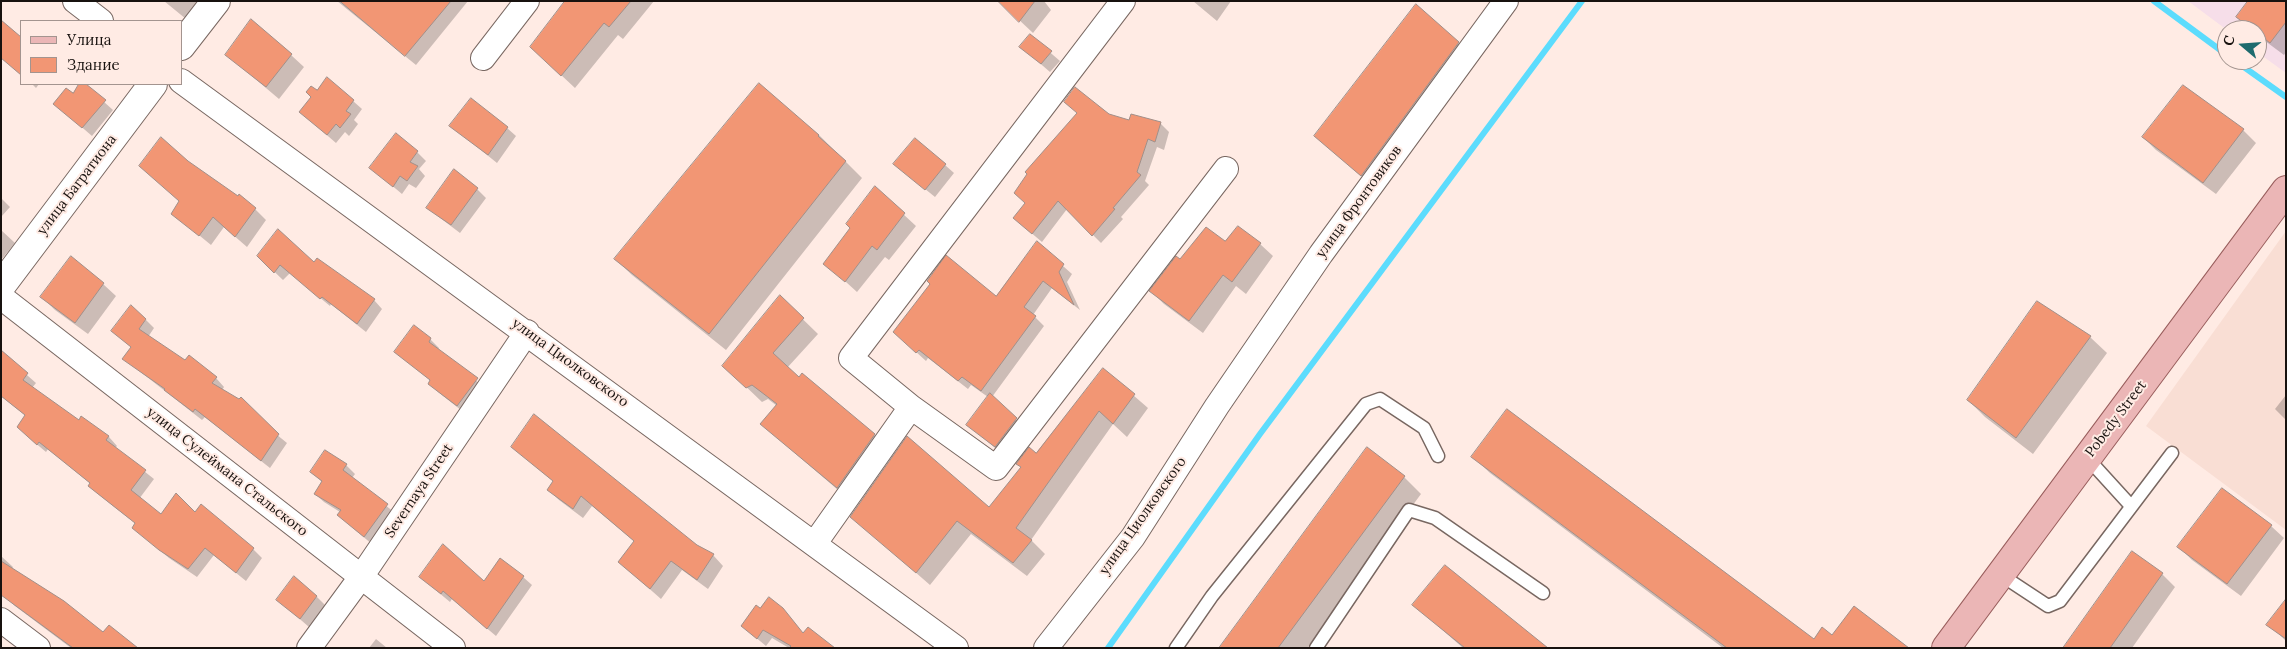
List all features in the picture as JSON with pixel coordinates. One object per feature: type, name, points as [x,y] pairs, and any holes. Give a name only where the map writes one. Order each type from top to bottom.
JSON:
[{"type":"main road","name":"Pobedy Street","points":[[1946,648],[2286,190]]},
{"type":"main road","name":"Pobedy Street","points":[[1951,648],[2286,197]]},
{"type":"street","points":[[75,1],[101,20]]},
{"type":"street","points":[[182,45],[216,1]]},
{"type":"street","points":[[483,58],[527,1]]},
{"type":"street","points":[[1123,1],[852,358],[911,408],[996,468],[1226,169]]},
{"type":"street","name":"улица Фронтовиков","points":[[1217,406],[1321,254],[1506,1]]},
{"type":"street","name":"улица Циолковского","points":[[182,82],[527,332],[956,648]]},
{"type":"street","name":"улица Багратиона","points":[[1,286],[151,85]]},
{"type":"street","name":"улица Сулеймана Стальского","points":[[1,297],[453,648]]},
{"type":"street","name":"Severnaya Street","points":[[309,648],[361,577],[527,332]]},
{"type":"street","name":"улица Циолковского","points":[[1046,648],[1133,537],[1217,406]]},
{"type":"street","points":[[815,543],[911,408]]},
{"type":"street","points":[[1,620],[38,648]]},
{"type":"lane","points":[[1176,648],[1212,596],[1366,404],[1380,399],[1424,428],[1438,456]]},
{"type":"lane","points":[[2004,577],[2043,604],[2052,606],[2060,601],[2172,453]]},
{"type":"lane","points":[[2090,461],[2131,506]]},
{"type":"lane","points":[[1316,648],[1409,510],[1435,518],[1543,593]]},
{"type":"shaded area","points":[[2188,1],[2286,1],[2286,73],[2267,59],[2267,20],[2217,20],[2217,23]]},
{"type":"shaded area","points":[[2286,231],[2286,530],[2146,426]]},
{"type":"building","points":[[340,1],[451,1],[405,56]]},
{"type":"building","points":[[565,1],[631,1],[609,27],[604,23],[561,76],[530,47]]},
{"type":"building","points":[[998,1],[1035,1],[1019,22]]},
{"type":"building","points":[[2248,1],[2286,1],[2286,22],[2270,43],[2267,41],[2267,20],[2240,20],[2236,17]]},
{"type":"building","points":[[1416,4],[1459,42],[1361,176],[1314,136]]},
{"type":"building","points":[[251,19],[292,54],[266,87],[225,55]]},
{"type":"building","points":[[1,20],[20,36],[20,74],[1,58]]},
{"type":"building","points":[[1030,34],[1052,51],[1041,64],[1019,47]]},
{"type":"building","points":[[327,77],[354,100],[346,111],[351,114],[340,128],[336,124],[327,135],[299,112],[311,97],[306,92],[311,86],[317,90]]},
{"type":"building","points":[[759,83],[846,161],[709,334],[614,259]]},
{"type":"building","points":[[78,85],[87,85],[106,100],[82,128],[53,104],[66,88],[73,93]]},
{"type":"building","points":[[2183,85],[2244,129],[2203,183],[2142,137]]},
{"type":"building","points":[[1075,87],[1109,114],[1129,120],[1131,114],[1161,122],[1155,142],[1148,139],[1137,172],[1141,175],[1092,236],[1058,201],[1032,234],[1013,218],[1025,203],[1014,193],[1027,174],[1025,172],[1077,113],[1064,102]]},
{"type":"building","points":[[471,98],[508,127],[488,155],[449,126]]},
{"type":"building","points":[[396,133],[418,151],[410,162],[418,166],[407,181],[400,176],[393,187],[369,168]]},
{"type":"building","points":[[161,137],[188,161],[238,196],[239,194],[256,208],[235,237],[213,217],[199,236],[171,214],[179,201],[139,166]]},
{"type":"building","points":[[915,138],[946,164],[925,190],[893,164]]},
{"type":"building","points":[[454,169],[478,188],[451,225],[426,208]]},
{"type":"building","points":[[875,186],[905,213],[877,250],[872,246],[845,282],[823,264],[850,228],[846,224]]},
{"type":"building","points":[[1238,226],[1261,243],[1232,282],[1223,275],[1189,321],[1149,291],[1176,256],[1180,259],[1206,227],[1225,241]]},
{"type":"building","points":[[278,229],[314,262],[317,258],[375,299],[357,324],[322,297],[320,299],[280,265],[274,273],[257,256]]},
{"type":"building","points":[[1037,241],[1064,264],[1059,272],[1074,305],[1043,281],[1024,307],[1036,316],[981,391],[962,377],[958,381],[919,350],[916,353],[893,332],[930,284],[927,281],[946,255],[996,296]]},
{"type":"building","points":[[71,256],[104,283],[75,323],[40,297]]},
{"type":"building","points":[[780,295],[804,318],[773,353],[799,377],[802,373],[875,434],[837,488],[760,424],[777,404],[752,385],[746,388],[722,366]]},
{"type":"building","points":[[2037,301],[2091,336],[2016,438],[1967,400]]},
{"type":"building","points":[[131,305],[146,319],[139,329],[185,360],[189,355],[217,377],[212,383],[239,399],[241,397],[279,434],[261,461],[195,409],[193,412],[165,389],[122,359],[131,347],[111,331]]},
{"type":"building","points":[[414,325],[431,338],[429,342],[478,378],[457,406],[428,384],[430,380],[394,352]]},
{"type":"building","points":[[1,350],[28,373],[23,380],[79,420],[81,416],[109,436],[106,440],[146,470],[131,490],[161,514],[176,493],[195,512],[201,504],[254,548],[236,573],[205,548],[188,569],[159,550],[132,528],[135,523],[88,486],[90,483],[39,442],[37,445],[17,427],[25,415],[1,396]]},
{"type":"building","points":[[1103,368],[1135,394],[1113,424],[1099,411],[1016,528],[1032,540],[1013,563],[957,521],[916,573],[850,517],[907,436],[989,507],[1021,467],[1016,464],[1029,447],[1036,453]]},
{"type":"building","points":[[990,393],[1017,418],[995,447],[966,425]]},
{"type":"building","points":[[1507,409],[1814,639],[1822,627],[1832,635],[1854,606],[1909,648],[1727,648],[1471,457]]},
{"type":"building","points":[[534,414],[697,545],[714,554],[697,580],[671,561],[650,589],[618,562],[634,541],[581,496],[573,509],[547,490],[553,481],[511,447]]},
{"type":"building","points":[[1367,447],[1405,476],[1278,648],[1219,648]]},
{"type":"building","points":[[325,450],[347,464],[343,470],[388,504],[364,537],[337,515],[341,510],[314,494],[322,481],[310,472]]},
{"type":"building","points":[[2222,488],[2272,525],[2227,584],[2177,547]]},
{"type":"building","points":[[443,544],[484,581],[500,558],[524,576],[487,629],[443,591],[441,594],[419,577]]},
{"type":"building","points":[[2132,551],[2163,573],[2110,648],[2063,648]]},
{"type":"building","points":[[1,561],[64,601],[103,632],[109,625],[138,648],[73,648],[1,595]]},
{"type":"building","points":[[1445,565],[1548,648],[1465,648],[1412,605]]},
{"type":"building","points":[[294,576],[317,596],[300,619],[276,600]]},
{"type":"building","points":[[769,597],[783,608],[803,633],[808,627],[835,648],[789,648],[791,646],[763,630],[757,639],[741,626],[756,605],[760,608]]},
{"type":"building","points":[[2286,599],[2286,639],[2266,625]]},
{"type":"waterway","points":[[1108,648],[1260,434],[1582,1]]},
{"type":"waterway","points":[[2154,1],[2217,48]]},
{"type":"waterway","points":[[2248,70],[2286,97]]}]
